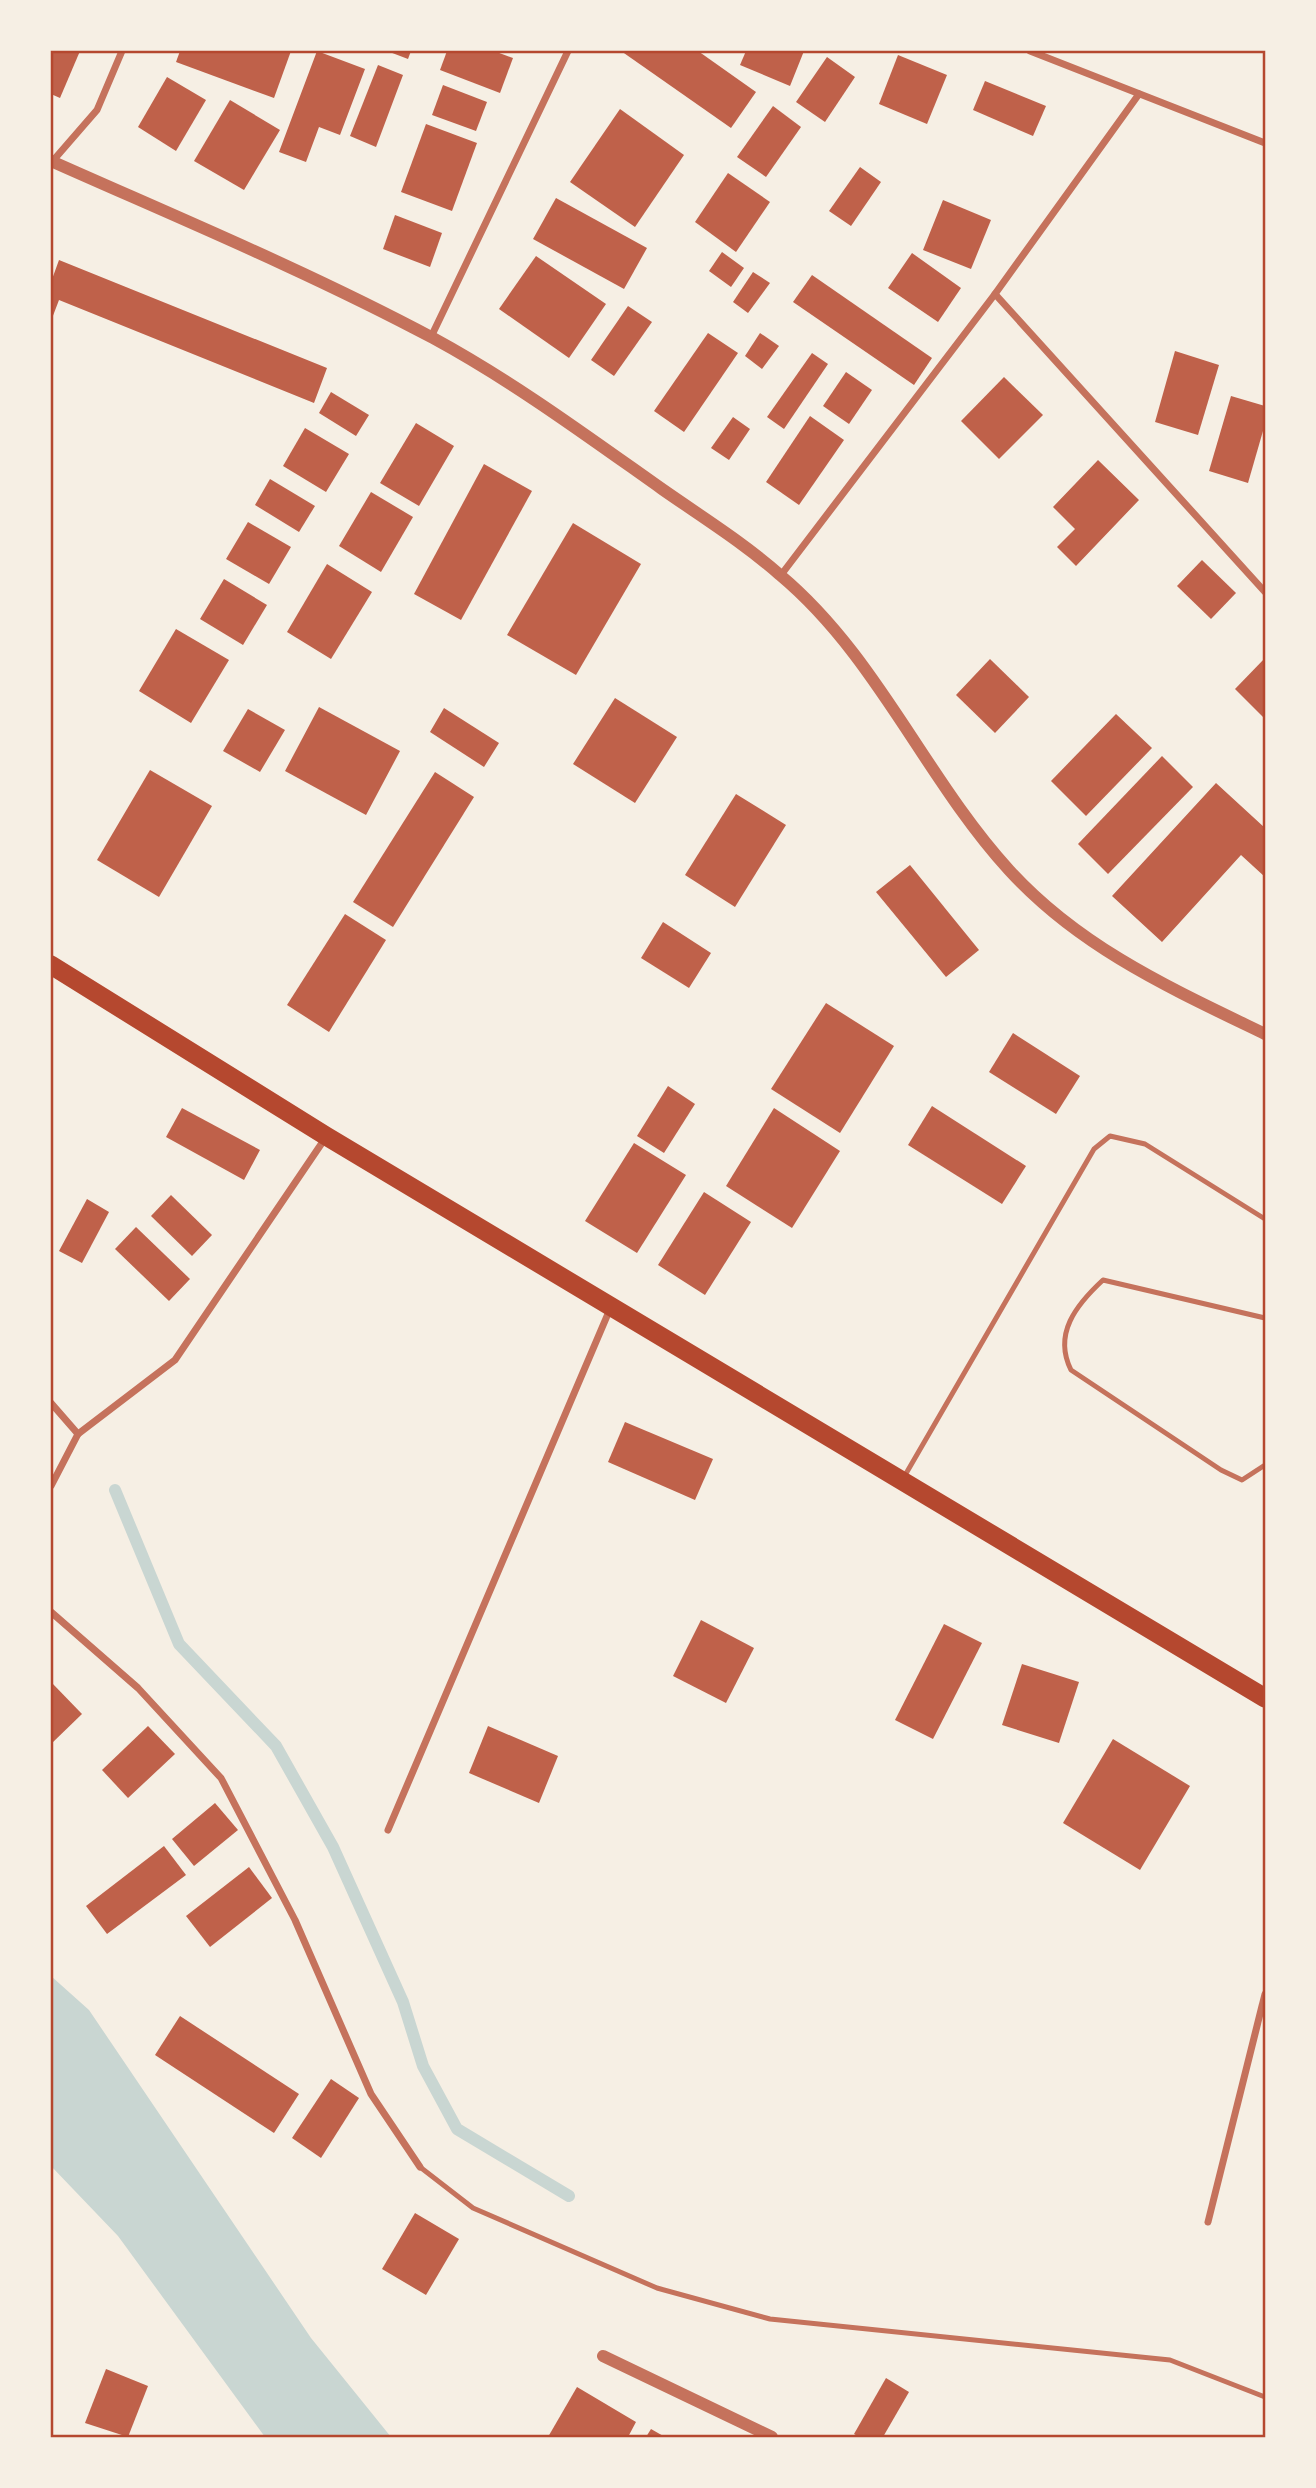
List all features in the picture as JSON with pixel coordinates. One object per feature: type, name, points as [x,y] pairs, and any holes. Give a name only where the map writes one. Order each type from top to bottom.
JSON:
[{"type":"highway","points":[[51,965],[326,1136],[1265,1698]]},
{"type":"street","points":[[122,51],[97,110],[51,162],[300,272],[431,337],[549,408],[781,575],[860,661],[980,835],[1039,901],[1080,935],[1125,964],[1265,1034]]},
{"type":"street","points":[[431,337],[568,51]]},
{"type":"street","points":[[1030,51],[1265,143]]},
{"type":"street","points":[[781,575],[995,294],[1139,93]]},
{"type":"street","points":[[995,294],[1265,592]]},
{"type":"street","points":[[51,1486],[78,1434],[175,1360],[326,1136]]},
{"type":"street","points":[[388,1830],[611,1308]]},
{"type":"street","points":[[51,1403],[78,1434]]},
{"type":"street","points":[[51,1612],[138,1688],[221,1778],[295,1920],[371,2094],[421,2167]]},
{"type":"street","points":[[1208,2222],[1265,1994]]},
{"type":"street","points":[[603,2356],[772,2437]]},
{"type":"lane","points":[[902,1482],[1094,1149],[1110,1136],[1145,1143],[1265,1219]]},
{"type":"lane","points":[[1265,1318],[1103,1280],[1085,1296],[1062,1338],[1063,1354],[1071,1370],[1221,1470],[1242,1480],[1265,1465]]},
{"type":"lane","points":[[421,2167],[473,2208],[657,2288],[771,2319],[1170,2360],[1265,2397]]},
{"type":"shaded area","points":[[51,1976],[89,2010],[311,2338],[391,2437],[265,2437],[118,2236],[51,2166]]},
{"type":"building","points":[[51,51],[80,51],[60,98],[51,94]]},
{"type":"building","points":[[180,51],[291,51],[274,98],[176,62]]},
{"type":"building","points":[[317,51],[365,69],[340,135],[319,127],[306,162],[279,152]]},
{"type":"building","points":[[387,51],[411,51],[408,59]]},
{"type":"building","points":[[447,51],[494,51],[513,58],[500,93],[440,70]]},
{"type":"building","points":[[621,51],[698,51],[756,92],[731,128]]},
{"type":"building","points":[[746,51],[804,51],[790,86],[740,65]]},
{"type":"building","points":[[898,55],[947,75],[927,124],[879,104]]},
{"type":"building","points":[[827,57],[855,77],[825,122],[796,102]]},
{"type":"building","points":[[378,65],[403,75],[376,147],[350,136]]},
{"type":"building","points":[[167,77],[206,100],[176,151],[138,127]]},
{"type":"building","points":[[985,81],[1046,106],[1033,136],[973,110]]},
{"type":"building","points":[[443,85],[487,102],[476,131],[432,115]]},
{"type":"building","points":[[230,100],[280,130],[244,190],[194,161]]},
{"type":"building","points":[[773,106],[801,127],[766,177],[737,157]]},
{"type":"building","points":[[620,109],[684,155],[635,227],[570,182]]},
{"type":"building","points":[[426,124],[477,143],[452,211],[401,192]]},
{"type":"building","points":[[860,167],[881,182],[851,226],[829,211]]},
{"type":"building","points":[[728,173],[770,202],[736,252],[695,222]]},
{"type":"building","points":[[556,198],[647,248],[624,289],[533,239]]},
{"type":"building","points":[[943,200],[991,220],[971,269],[923,250]]},
{"type":"building","points":[[395,215],[442,233],[430,267],[383,249]]},
{"type":"building","points":[[722,252],[744,268],[731,287],[709,271]]},
{"type":"building","points":[[912,253],[961,288],[938,322],[888,288]]},
{"type":"building","points":[[536,256],[606,304],[569,358],[499,309]]},
{"type":"building","points":[[59,260],[327,368],[314,403],[59,300],[51,321],[51,282]]},
{"type":"building","points":[[753,272],[770,283],[748,313],[733,302]]},
{"type":"building","points":[[812,275],[932,358],[914,385],[793,302]]},
{"type":"building","points":[[628,306],[652,322],[614,376],[591,360]]},
{"type":"building","points":[[708,333],[738,353],[684,432],[654,411]]},
{"type":"building","points":[[760,333],[779,346],[762,369],[745,356]]},
{"type":"building","points":[[1175,351],[1219,365],[1198,435],[1155,422]]},
{"type":"building","points":[[812,353],[828,364],[784,429],[767,417]]},
{"type":"building","points":[[846,372],[872,390],[849,424],[823,406]]},
{"type":"building","points":[[1004,377],[1043,415],[999,459],[961,421]]},
{"type":"building","points":[[331,392],[369,415],[356,436],[319,413]]},
{"type":"building","points":[[1231,396],[1265,406],[1265,424],[1248,483],[1209,471]]},
{"type":"building","points":[[810,416],[844,440],[799,505],[766,482]]},
{"type":"building","points":[[733,417],[750,429],[729,460],[711,448]]},
{"type":"building","points":[[416,423],[454,446],[419,506],[380,483]]},
{"type":"building","points":[[305,428],[349,454],[326,492],[283,466]]},
{"type":"building","points":[[1098,460],[1139,500],[1076,566],[1057,547],[1075,529],[1053,507]]},
{"type":"building","points":[[484,464],[532,491],[461,620],[414,594]]},
{"type":"building","points":[[270,479],[315,506],[299,532],[255,505]]},
{"type":"building","points":[[371,492],[413,517],[381,572],[339,546]]},
{"type":"building","points":[[248,522],[291,547],[269,584],[226,559]]},
{"type":"building","points":[[573,523],[641,564],[576,675],[507,635]]},
{"type":"building","points":[[1202,560],[1236,593],[1211,619],[1177,586]]},
{"type":"building","points":[[327,564],[372,592],[331,659],[287,632]]},
{"type":"building","points":[[224,579],[267,605],[243,645],[200,619]]},
{"type":"building","points":[[176,629],[229,660],[191,723],[139,691]]},
{"type":"building","points":[[1265,658],[1265,719],[1235,689]]},
{"type":"building","points":[[990,659],[1029,697],[995,733],[956,695]]},
{"type":"building","points":[[615,698],[677,737],[635,803],[573,764]]},
{"type":"building","points":[[319,707],[400,751],[366,815],[285,771]]},
{"type":"building","points":[[444,708],[499,743],[484,767],[430,732]]},
{"type":"building","points":[[248,709],[285,730],[260,772],[223,751]]},
{"type":"building","points":[[1116,714],[1152,748],[1086,816],[1051,781]]},
{"type":"building","points":[[1162,756],[1193,787],[1108,874],[1078,844]]},
{"type":"building","points":[[150,770],[212,806],[159,897],[97,860]]},
{"type":"building","points":[[435,772],[474,797],[393,927],[353,902]]},
{"type":"building","points":[[1216,783],[1265,828],[1265,877],[1241,855],[1162,942],[1112,896]]},
{"type":"building","points":[[736,794],[786,825],[735,907],[685,875]]},
{"type":"building","points":[[910,865],[979,950],[946,977],[876,892]]},
{"type":"building","points":[[345,914],[386,940],[329,1032],[287,1005]]},
{"type":"building","points":[[663,922],[711,953],[689,988],[641,958]]},
{"type":"building","points":[[826,1003],[894,1046],[840,1133],[771,1089]]},
{"type":"building","points":[[1013,1033],[1080,1076],[1056,1114],[989,1072]]},
{"type":"building","points":[[668,1086],[695,1104],[664,1153],[637,1136]]},
{"type":"building","points":[[932,1106],[1026,1166],[1002,1204],[908,1145]]},
{"type":"building","points":[[182,1108],[260,1150],[244,1180],[166,1137]]},
{"type":"building","points":[[774,1108],[840,1151],[792,1228],[726,1186]]},
{"type":"building","points":[[634,1143],[686,1175],[637,1253],[585,1221]]},
{"type":"building","points":[[704,1192],[751,1222],[705,1295],[658,1265]]},
{"type":"building","points":[[171,1195],[212,1235],[192,1256],[151,1216]]},
{"type":"building","points":[[87,1199],[109,1212],[82,1263],[59,1251]]},
{"type":"building","points":[[136,1227],[190,1279],[169,1301],[115,1249]]},
{"type":"building","points":[[625,1422],[713,1459],[695,1500],[608,1462]]},
{"type":"building","points":[[701,1620],[754,1648],[726,1703],[673,1676]]},
{"type":"building","points":[[944,1624],[982,1643],[933,1739],[895,1720]]},
{"type":"building","points":[[1022,1664],[1079,1682],[1059,1743],[1002,1725]]},
{"type":"building","points":[[51,1682],[82,1714],[51,1744]]},
{"type":"building","points":[[148,1726],[175,1754],[128,1798],[102,1770]]},
{"type":"building","points":[[488,1726],[558,1756],[539,1803],[469,1773]]},
{"type":"building","points":[[1113,1739],[1190,1786],[1140,1870],[1063,1823]]},
{"type":"building","points":[[215,1803],[238,1830],[194,1866],[172,1839]]},
{"type":"building","points":[[164,1846],[186,1875],[107,1934],[86,1906]]},
{"type":"building","points":[[249,1867],[272,1898],[210,1947],[186,1916]]},
{"type":"building","points":[[180,2016],[299,2094],[274,2133],[155,2055]]},
{"type":"building","points":[[331,2079],[359,2098],[321,2158],[292,2138]]},
{"type":"building","points":[[415,2213],[459,2239],[426,2295],[382,2269]]},
{"type":"building","points":[[106,2369],[148,2386],[128,2437],[85,2423]]},
{"type":"building","points":[[886,2378],[909,2392],[883,2437],[859,2437],[854,2434]]},
{"type":"building","points":[[577,2387],[636,2422],[628,2437],[548,2437]]},
{"type":"building","points":[[651,2429],[665,2437],[646,2437]]},
{"type":"waterway","points":[[115,1490],[179,1644],[276,1746],[333,1847],[403,2002],[423,2066],[457,2129],[569,2196]]}]
